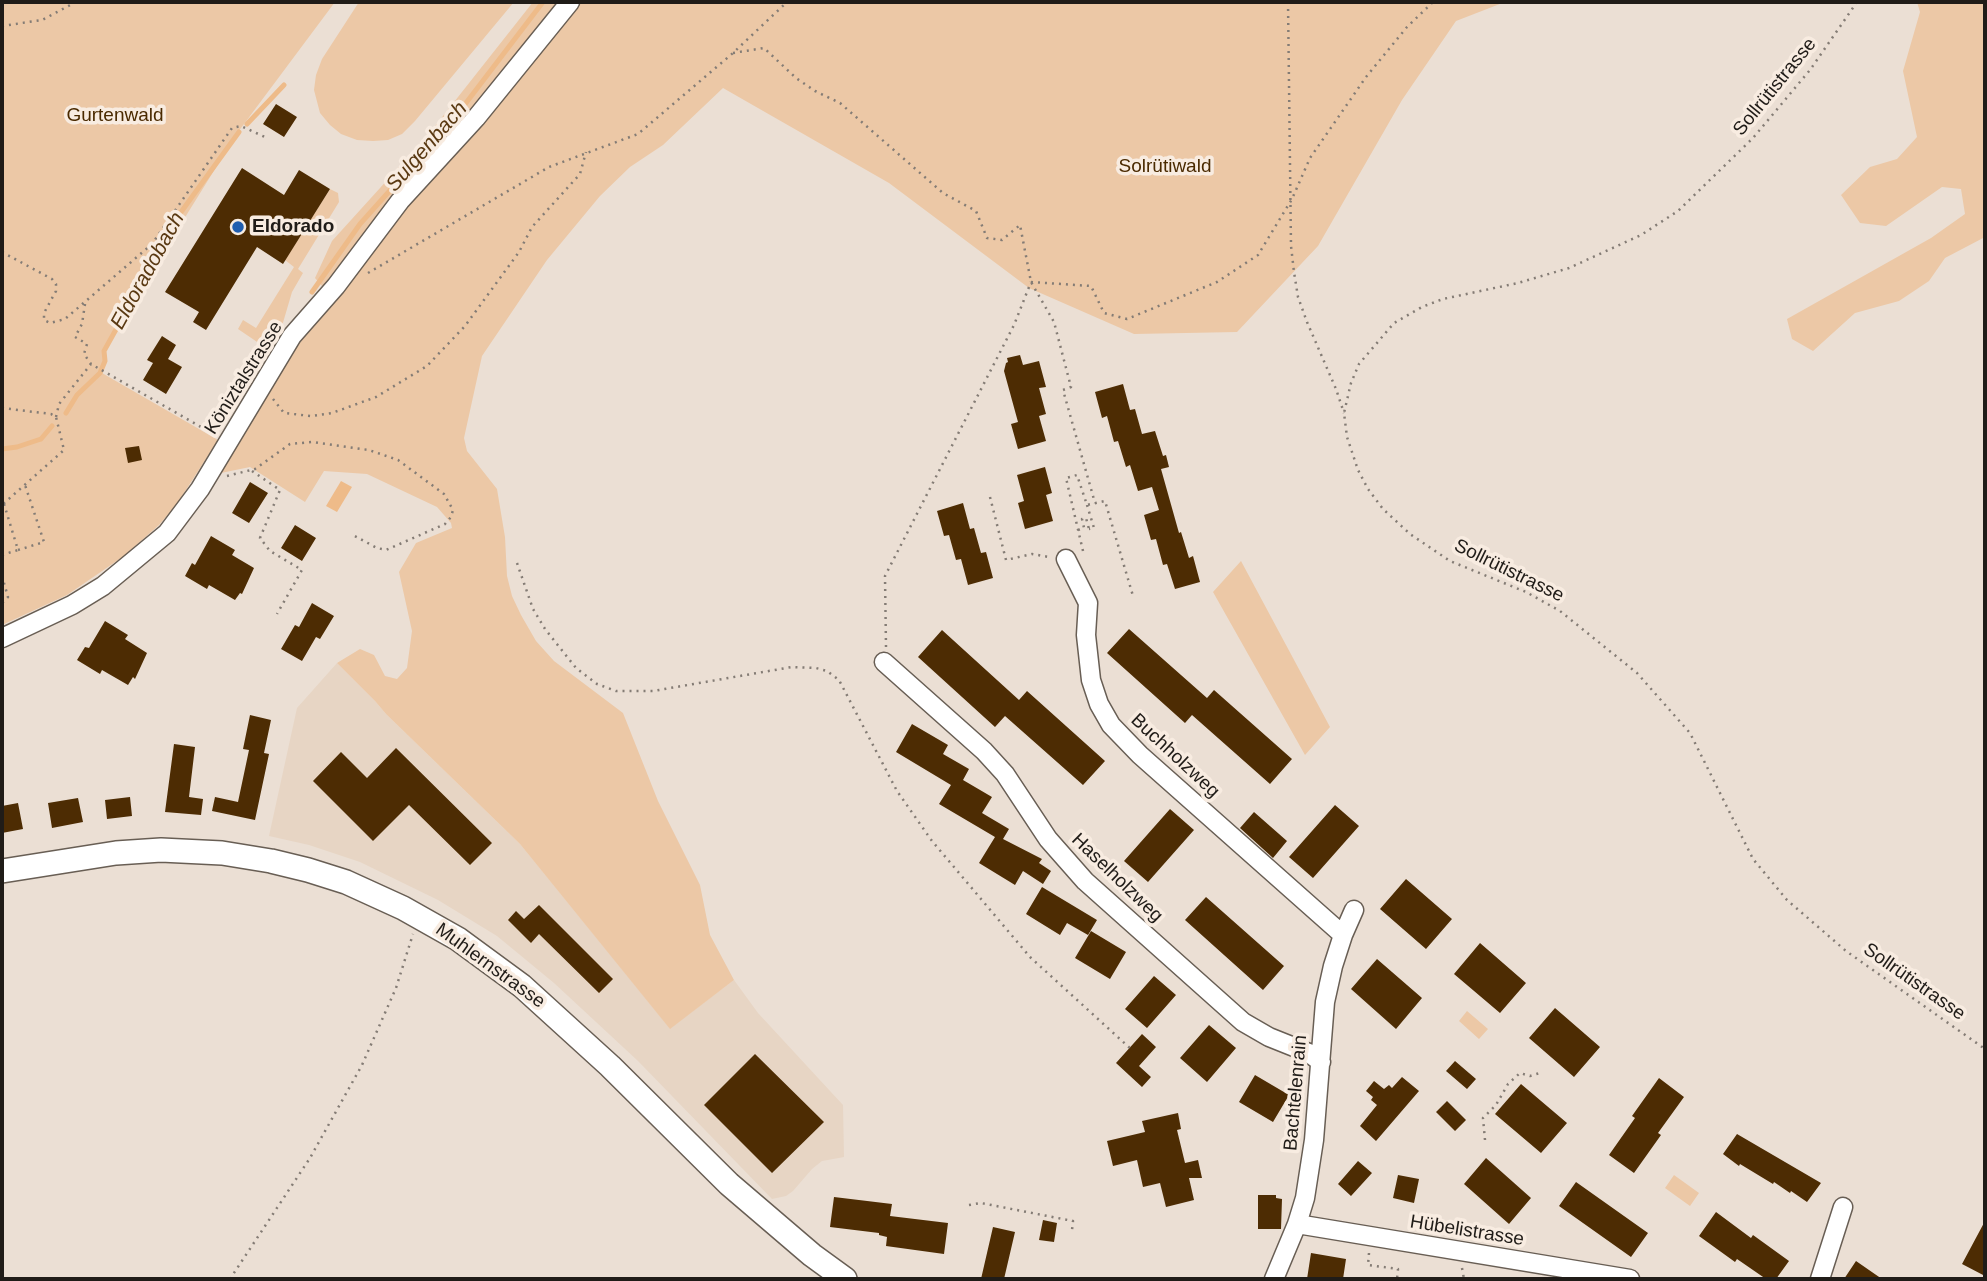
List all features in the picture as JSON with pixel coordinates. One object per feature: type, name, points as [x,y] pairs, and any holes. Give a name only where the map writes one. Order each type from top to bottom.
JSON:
[{"type":"street","name":"Köniztalstrasse","points":[[2,638],[72,605],[103,586],[167,533],[186,511],[210,474],[292,336],[336,286],[400,201],[476,118],[570,2]]},
{"type":"street","name":"Buchholzweg","points":[[1066,559],[1088,603],[1086,635],[1091,680],[1099,704],[1111,725],[1140,755],[1343,935]]},
{"type":"street","name":"Haselholzweg","points":[[884,662],[984,751],[1005,774],[1065,860],[1095,890],[1243,1022],[1269,1037],[1309,1053],[1321,1062]]},
{"type":"street","name":"Muhlernstrasse","points":[[2,871],[128,852],[191,850],[222,853],[271,860],[346,882],[419,916],[458,939],[522,986],[610,1066],[729,1184],[812,1255],[845,1279]]},
{"type":"street","name":"Bachtelenrain","points":[[1274,1279],[1305,1198],[1314,1140],[1325,1002],[1333,966],[1354,910]]},
{"type":"street","points":[[1819,1279],[1843,1207]]},
{"type":"street","name":"Hübelistrasse","points":[[1297,1224],[1630,1279]]},
{"type":"path","points":[[2,26],[42,20],[76,2]]},
{"type":"path","points":[[336,286],[369,272],[549,167],[638,134],[787,2]]},
{"type":"path","points":[[1289,2],[1291,246],[1298,297],[1343,412]]},
{"type":"path","points":[[1031,282],[1091,286],[1104,313],[1127,319],[1217,282],[1258,255],[1292,199],[1310,158],[1366,78],[1407,27],[1433,2]]},
{"type":"path","name":"Sollrütistrasse","points":[[1857,2],[1810,70],[1753,138],[1678,211],[1641,235],[1569,268],[1518,283],[1443,299],[1394,323],[1359,364],[1343,412],[1347,437],[1358,470],[1383,509],[1410,534],[1450,561],[1526,592],[1560,611],[1637,673],[1690,733],[1753,859],[1787,900],[1846,951],[1985,1049]]},
{"type":"path","points":[[733,52],[764,48],[796,78],[840,103],[943,193],[976,211],[987,238],[1002,240],[1020,225],[1031,282],[1054,322],[1071,387],[1063,390],[1095,503]]},
{"type":"path","points":[[2,251],[52,279],[56,284],[56,291],[44,313],[44,320],[50,323],[65,319],[152,244],[232,128],[241,126],[267,138]]},
{"type":"path","points":[[262,386],[284,412],[312,416],[332,413],[376,397],[427,366],[465,326],[519,252],[532,228],[580,174],[586,152]]},
{"type":"path","points":[[884,662],[885,576],[1014,325],[1031,282]]},
{"type":"path","points":[[85,304],[82,324],[75,337],[87,344],[85,354],[91,363],[228,442]]},
{"type":"path","points":[[18,550],[3,504],[64,450],[56,417],[59,404],[91,363]]},
{"type":"path","points":[[2,408],[51,414],[56,417]]},
{"type":"path","points":[[210,474],[229,476],[252,471],[282,448],[302,442],[369,450],[405,464],[444,494],[453,510],[445,524],[386,550],[351,534]]},
{"type":"path","points":[[252,471],[281,490],[260,538],[270,551],[302,570],[277,614]]},
{"type":"path","points":[[1078,530],[1084,528],[1082,519],[1086,518],[1089,529],[1094,528],[1077,475],[1066,478],[1078,530],[1083,551]]},
{"type":"path","points":[[2,555],[44,542],[25,485]]},
{"type":"path","points":[[990,497],[1006,561],[1032,554]]},
{"type":"path","points":[[1087,505],[1105,500],[1133,596]]},
{"type":"path","points":[[517,563],[533,609],[552,639],[576,668],[597,684],[616,691],[653,691],[792,667],[816,668],[833,674],[850,698],[858,719],[897,791],[932,841],[1024,950],[1132,1050]]},
{"type":"path","points":[[2,576],[8,597],[2,603]]},
{"type":"path","points":[[230,1279],[310,1158],[362,1065],[396,988],[419,916]]},
{"type":"path","points":[[1485,1140],[1483,1118],[1496,1105],[1508,1084],[1520,1073],[1530,1076],[1543,1072]]},
{"type":"path","points":[[969,1205],[981,1203],[1073,1221],[1072,1230]]},
{"type":"path","points":[[1372,1237],[1368,1265],[1398,1269],[1397,1279]]},
{"type":"shaded area","points":[[341,481],[352,487],[337,512],[326,506]]},
{"type":"shaded area","points":[[337,663],[520,844],[670,1028],[734,980],[758,1013],[843,1105],[844,1157],[822,1161],[793,1191],[786,1196],[772,1199],[638,1061],[554,983],[497,936],[438,900],[360,862],[309,845],[269,836],[297,708]]},
{"type":"green space","name":"Gurtenwald","points":[[2,2],[335,2],[238,132],[107,343],[102,373],[218,440],[177,504],[159,525],[124,556],[67,595],[2,625]]},
{"type":"green space","points":[[359,2],[514,2],[402,134],[388,140],[373,141],[357,140],[341,134],[330,125],[320,113],[314,90],[322,59]]},
{"type":"green space","name":"Solrütiwald","points":[[533,2],[1505,2],[1456,21],[1402,100],[1318,246],[1237,332],[1134,334],[1029,288],[889,183],[723,88],[663,145],[630,167],[600,196],[547,260],[482,356],[464,438],[467,451],[497,489],[505,537],[507,576],[521,615],[536,641],[554,661],[623,713],[658,801],[700,885],[710,935],[734,980],[670,1029],[520,844],[337,663],[360,649],[374,655],[385,676],[397,679],[407,668],[412,631],[399,572],[416,543],[452,528],[451,523],[437,507],[367,474],[324,471],[305,502],[250,467],[221,473],[276,373],[328,293],[315,278],[332,241],[428,135]]},
{"type":"green space","points":[[1917,2],[1985,2],[1985,237],[1945,258],[1929,281],[1899,301],[1855,313],[1813,351],[1792,339],[1787,319],[1931,238],[1965,214],[1961,189],[1942,187],[1886,226],[1860,223],[1841,195],[1870,167],[1897,159],[1917,137],[1903,71],[1920,12]]},
{"type":"green space","points":[[330,189],[338,193],[339,202],[298,269],[303,273],[292,292],[282,326],[266,348],[238,329],[243,320],[256,328],[294,267],[285,260]]},
{"type":"green space","points":[[1241,561],[1330,727],[1305,755],[1213,592]]},
{"type":"green space","points":[[1467,1011],[1488,1029],[1479,1039],[1459,1021]]},
{"type":"green space","points":[[1674,1175],[1699,1193],[1690,1206],[1665,1188]]},
{"type":"building","points":[[276,104],[297,117],[284,137],[263,124]]},
{"type":"building","name":"Eldorado","points":[[242,168],[284,195],[299,170],[330,189],[283,264],[257,247],[206,330],[193,322],[199,312],[165,292]]},
{"type":"building","points":[[162,336],[176,345],[168,359],[182,367],[166,394],[143,380],[153,363],[147,360]]},
{"type":"building","points":[[1020,355],[1023,365],[1039,361],[1046,387],[1039,388],[1046,414],[1039,416],[1046,441],[1018,449],[1011,424],[1018,422],[1004,371],[1007,358]]},
{"type":"building","points":[[1123,384],[1130,410],[1135,409],[1142,434],[1155,431],[1163,456],[1166,455],[1169,467],[1161,469],[1179,533],[1181,532],[1189,558],[1193,556],[1200,582],[1175,589],[1167,564],[1163,565],[1156,539],[1151,540],[1144,515],[1159,510],[1152,487],[1138,491],[1130,465],[1126,467],[1118,441],[1114,442],[1107,416],[1102,418],[1095,392]]},
{"type":"building","points":[[139,446],[142,460],[128,463],[125,448]]},
{"type":"building","points":[[1045,467],[1052,493],[1046,495],[1053,521],[1025,529],[1018,503],[1024,501],[1017,475]]},
{"type":"building","points":[[250,482],[268,493],[249,523],[232,513]]},
{"type":"building","points":[[963,503],[970,529],[974,528],[981,553],[986,552],[993,578],[968,585],[961,559],[956,560],[949,535],[944,536],[937,511]]},
{"type":"building","points":[[295,525],[316,538],[302,561],[281,548]]},
{"type":"building","points":[[211,536],[235,550],[232,555],[254,568],[242,594],[235,600],[209,585],[207,589],[185,576],[192,563],[195,565]]},
{"type":"building","points":[[312,603],[334,616],[320,639],[316,637],[302,661],[281,649],[295,625],[299,627]]},
{"type":"building","points":[[105,621],[128,635],[125,639],[147,653],[135,679],[133,677],[128,685],[102,670],[100,674],[77,660],[85,647],[89,648]]},
{"type":"building","points":[[1129,629],[1207,698],[1214,690],[1292,759],[1270,784],[1192,715],[1185,723],[1107,653]]},
{"type":"building","points":[[942,630],[1019,700],[1027,691],[1105,761],[1083,785],[1005,716],[995,727],[918,657]]},
{"type":"building","points":[[250,715],[271,720],[264,753],[269,754],[255,820],[212,811],[215,797],[238,802],[249,750],[243,749]]},
{"type":"building","points":[[912,724],[948,745],[943,754],[969,769],[963,780],[992,797],[982,813],[1009,829],[1003,839],[1042,859],[1039,863],[1051,871],[1043,884],[1023,871],[1015,885],[979,863],[995,837],[939,804],[951,785],[896,752]]},
{"type":"building","points":[[174,744],[195,747],[189,797],[203,799],[201,815],[165,812]]},
{"type":"building","points":[[396,748],[492,843],[470,865],[409,805],[373,841],[313,781],[341,752],[367,778]]},
{"type":"building","points":[[130,797],[132,816],[107,819],[105,800]]},
{"type":"building","points":[[78,798],[83,822],[52,828],[48,803]]},
{"type":"building","points":[[18,803],[23,829],[2,833],[2,806]]},
{"type":"building","points":[[1335,805],[1359,826],[1313,878],[1289,857]]},
{"type":"building","points":[[1170,809],[1194,830],[1148,882],[1124,861]]},
{"type":"building","points":[[1254,812],[1287,841],[1273,858],[1240,828]]},
{"type":"building","points":[[1406,879],[1452,919],[1426,949],[1380,909]]},
{"type":"building","points":[[1042,887],[1097,920],[1088,935],[1067,923],[1060,935],[1026,914]]},
{"type":"building","points":[[1206,897],[1284,966],[1263,990],[1185,920]]},
{"type":"building","points":[[539,905],[613,979],[599,993],[539,934],[531,943],[508,920],[516,911],[524,919]]},
{"type":"building","points":[[1091,931],[1126,952],[1110,979],[1075,958]]},
{"type":"building","points":[[1480,943],[1526,983],[1500,1013],[1454,974]]},
{"type":"building","points":[[1377,959],[1422,998],[1396,1029],[1351,989]]},
{"type":"building","points":[[1154,976],[1176,995],[1147,1028],[1125,1009]]},
{"type":"building","points":[[1555,1008],[1600,1047],[1574,1077],[1529,1038]]},
{"type":"building","points":[[1209,1025],[1236,1048],[1207,1082],[1180,1058]]},
{"type":"building","points":[[1142,1034],[1156,1047],[1139,1066],[1151,1077],[1142,1087],[1116,1063]]},
{"type":"building","points":[[755,1054],[824,1122],[772,1173],[704,1105]]},
{"type":"building","points":[[1455,1061],[1476,1079],[1467,1089],[1446,1071]]},
{"type":"building","points":[[1255,1075],[1289,1095],[1273,1122],[1239,1102]]},
{"type":"building","points":[[1402,1077],[1419,1091],[1376,1141],[1360,1126],[1377,1105],[1366,1091],[1374,1081],[1384,1089],[1389,1085],[1392,1088]]},
{"type":"building","points":[[1659,1078],[1684,1097],[1634,1173],[1609,1155]]},
{"type":"building","points":[[1521,1084],[1567,1123],[1541,1153],[1495,1114]]},
{"type":"building","points":[[1447,1101],[1466,1120],[1455,1131],[1436,1112]]},
{"type":"building","points":[[1178,1113],[1181,1129],[1177,1130],[1185,1163],[1198,1160],[1202,1178],[1189,1178],[1194,1200],[1166,1207],[1160,1183],[1143,1187],[1137,1160],[1113,1166],[1107,1141],[1145,1132],[1142,1121]]},
{"type":"building","points":[[1737,1134],[1821,1183],[1807,1202],[1740,1164],[1739,1166],[1723,1154]]},
{"type":"building","points":[[1486,1158],[1531,1198],[1509,1224],[1464,1184]]},
{"type":"building","points":[[1358,1161],[1372,1173],[1351,1196],[1338,1184]]},
{"type":"building","points":[[1398,1175],[1419,1179],[1414,1203],[1393,1198]]},
{"type":"building","points":[[1576,1182],[1648,1233],[1631,1257],[1559,1206]]},
{"type":"building","points":[[1258,1195],[1276,1195],[1276,1198],[1282,1199],[1281,1229],[1258,1229]]},
{"type":"building","points":[[834,1197],[892,1204],[890,1216],[948,1223],[944,1254],[886,1246],[887,1237],[879,1233],[830,1227]]},
{"type":"building","points":[[1716,1212],[1789,1261],[1776,1279],[1766,1279],[1737,1259],[1735,1262],[1699,1236]]},
{"type":"building","points":[[1043,1220],[1057,1223],[1054,1242],[1039,1240]]},
{"type":"building","points":[[1985,1221],[1985,1276],[1962,1264]]},
{"type":"building","points":[[993,1227],[1015,1232],[1004,1279],[981,1279]]},
{"type":"building","points":[[1311,1253],[1346,1259],[1343,1279],[1307,1279]]},
{"type":"building","points":[[1856,1261],[1882,1279],[1844,1279]]},
{"type":"waterway","name":"Sulgenbach","points":[[312,292],[360,224],[453,120],[543,2]]},
{"type":"waterway","name":"Eldoradobach","points":[[247,124],[284,85]]},
{"type":"waterway","name":"Eldoradobach","points":[[66,413],[77,395],[100,373],[105,361],[104,351],[176,219],[239,132]]},
{"type":"waterway","name":"Eldoradobach","points":[[41,439],[52,426]]},
{"type":"waterway","name":"Sulgenbach","points":[[2,449],[41,439]]},
{"type":"place","name":"Eldorado","points":[[238,227]]}]
